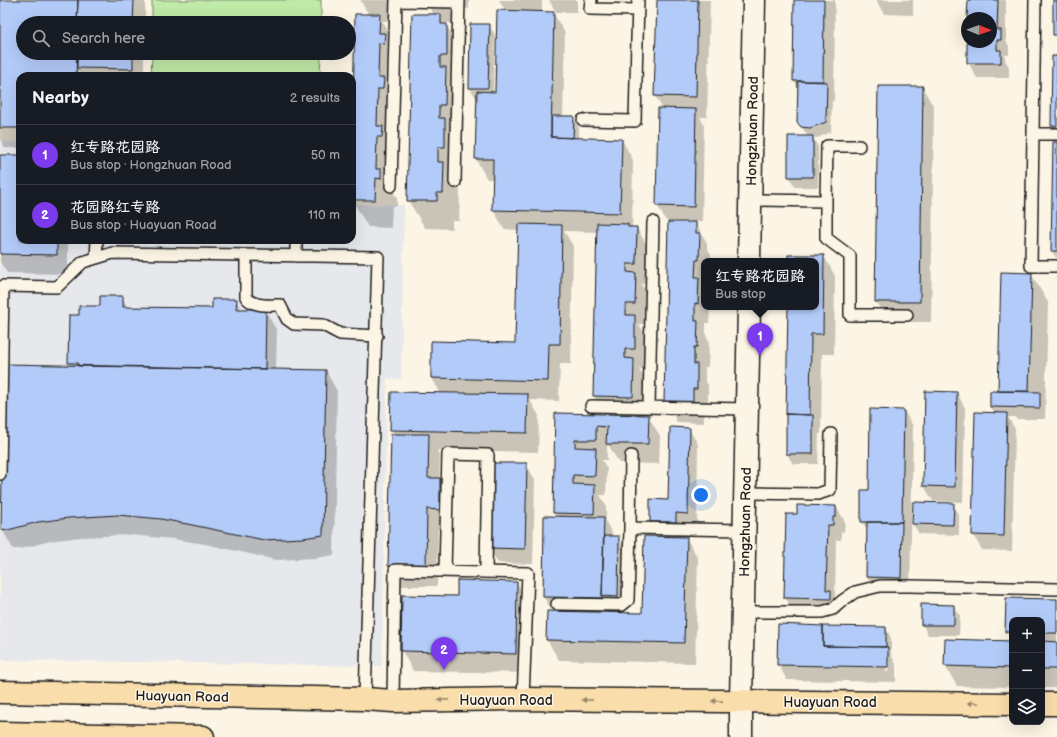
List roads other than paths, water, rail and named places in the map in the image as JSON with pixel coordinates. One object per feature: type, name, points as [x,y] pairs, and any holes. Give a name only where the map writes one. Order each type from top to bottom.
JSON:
[{"type":"main road","name":"Huayuan Road","points":[[0,692],[393,701],[523,699],[1009,704]]},
{"type":"main road","points":[[1045,704],[1057,704]]},
{"type":"main road","points":[[0,733],[79,736],[203,737]]},
{"type":"street","name":"Hongzhuan Road","points":[[749,258],[754,0]]},
{"type":"street","name":"Hongzhuan Road","points":[[741,737],[748,310]]},
{"type":"lane","points":[[391,186],[396,0],[459,1],[455,182]]},
{"type":"lane","points":[[583,120],[635,121],[638,5],[590,9],[591,0]]},
{"type":"lane","points":[[1035,0],[1031,266],[1057,266]]},
{"type":"lane","points":[[1033,134],[1057,134]]},
{"type":"lane","points":[[859,146],[827,146],[826,238],[850,256],[850,315],[907,315]]},
{"type":"lane","points":[[750,200],[826,201]]},
{"type":"lane","points":[[649,407],[653,222]]},
{"type":"lane","points":[[96,244],[96,258]]},
{"type":"lane","points":[[296,244],[296,256]]},
{"type":"lane","points":[[0,474],[2,285],[57,287],[83,262],[113,253],[378,258],[377,336],[365,700]]},
{"type":"lane","points":[[246,255],[246,297],[249,301],[255,304],[280,306],[287,319],[294,324],[323,325],[340,334],[377,336]]},
{"type":"lane","points":[[591,406],[747,409]]},
{"type":"lane","points":[[745,493],[818,494],[830,490],[831,434]]},
{"type":"lane","points":[[445,571],[448,454],[488,455],[486,572]]},
{"type":"lane","points":[[557,604],[622,605],[628,600],[632,456]]},
{"type":"lane","points":[[630,528],[744,530]]},
{"type":"lane","points":[[393,701],[394,570],[528,573],[523,699]]},
{"type":"lane","points":[[743,612],[822,612],[833,609],[855,592],[880,586],[1057,589]]},
{"type":"place","name":"红专路花园路","points":[[760,356]]},
{"type":"place","name":"花园路红专路","points":[[444,670]]}]
